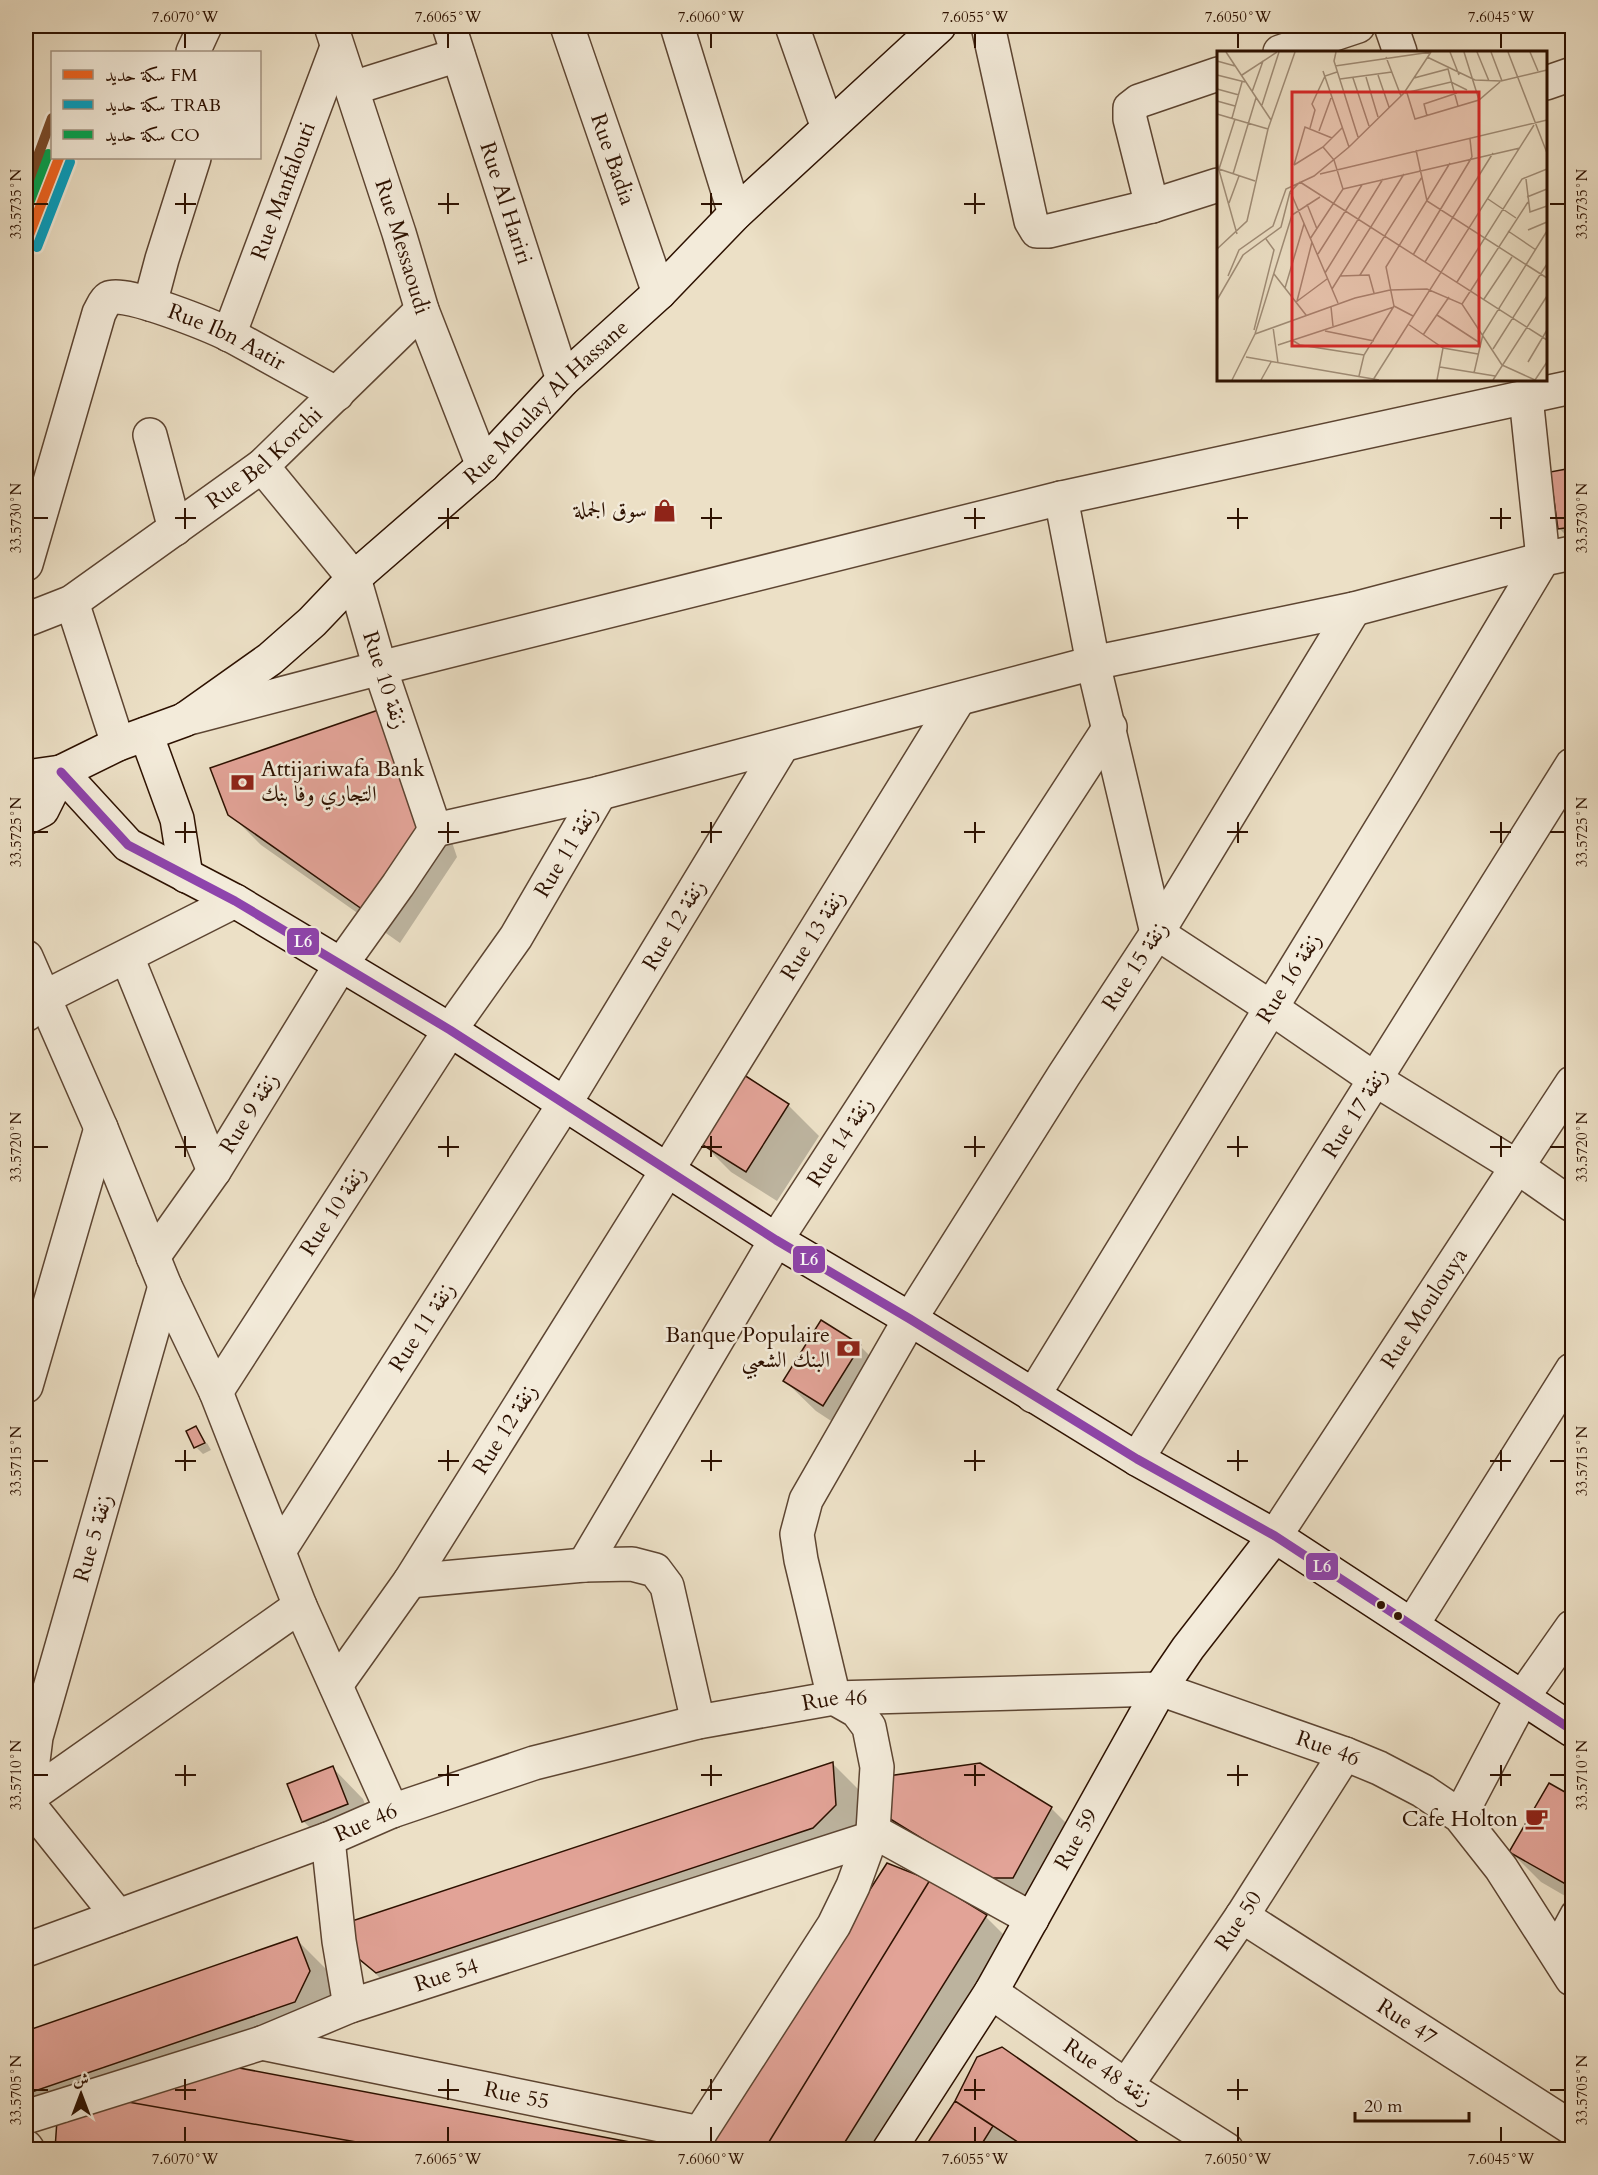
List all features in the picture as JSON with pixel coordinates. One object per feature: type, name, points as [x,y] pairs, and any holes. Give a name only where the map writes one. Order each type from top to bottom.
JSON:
[{"type":"street","points":[[194,51],[205,26]]},
{"type":"street","name":"Rue Badia","points":[[567,26],[659,293]]},
{"type":"street","points":[[677,26],[735,214]]},
{"type":"street","points":[[792,26],[828,128]]},
{"type":"street","points":[[988,26],[1031,221],[1037,231],[1049,231],[1152,206],[1217,185]]},
{"type":"street","points":[[1283,51],[1358,26]]},
{"type":"street","points":[[1391,26],[1400,51]]},
{"type":"street","name":"Rue Moulay Al Hassane","points":[[26,777],[61,772],[132,739],[184,720],[270,659],[312,622],[354,578],[483,466],[563,380],[659,293],[735,214],[931,29]]},
{"type":"street","name":"Rue Messaoudi","points":[[334,36],[422,310],[483,466]]},
{"type":"street","name":"Rue Manfalouti","points":[[229,335],[334,36]]},
{"type":"street","points":[[352,88],[453,40]]},
{"type":"street","name":"Rue Al Hariri","points":[[453,40],[563,380]]},
{"type":"street","points":[[1152,206],[1130,119],[1130,108],[1139,101],[1217,74]]},
{"type":"street","points":[[1547,82],[1572,74]]},
{"type":"street","points":[[150,304],[194,159]]},
{"type":"street","name":"Rue Ibn Aatir","points":[[26,564],[99,313],[109,298],[120,296],[150,304],[229,335],[337,394]]},
{"type":"street","name":"Rue Bel Korchi","points":[[26,620],[72,602],[261,466],[422,310]]},
{"type":"street","points":[[184,720],[380,668],[1061,498],[1572,387]]},
{"type":"street","points":[[340,966],[435,830],[600,793],[1094,663],[1354,609],[1558,556],[1527,397]]},
{"type":"street","points":[[150,435],[175,529]]},
{"type":"street","points":[[261,466],[354,578]]},
{"type":"street","points":[[1061,498],[1094,663],[1157,933],[1376,1080],[1519,1168],[1572,1205]]},
{"type":"street","name":"Rue 16 زنقة","points":[[1034,1396],[1406,788],[1558,556]]},
{"type":"street","name":"Rue 10 زنقة","points":[[354,578],[380,668],[435,830]]},
{"type":"street","points":[[72,602],[132,739],[177,819],[186,876]]},
{"type":"street","name":"Rue 15 زنقة","points":[[910,1319],[1157,933],[1354,609]]},
{"type":"street","name":"Rue 13 زنقة","points":[[668,1169],[958,700]]},
{"type":"street","name":"Rue 14 زنقة","points":[[584,1565],[776,1240],[1110,727]]},
{"type":"street","name":"Rue 12 زنقة","points":[[565,1103],[782,746]]},
{"type":"street","name":"Rue 17 زنقة","points":[[1137,1459],[1572,765]]},
{"type":"street","points":[[26,818],[42,810],[61,772],[128,845],[235,901],[450,1030],[776,1240],[910,1319],[1137,1459],[1275,1536],[1572,1730]]},
{"type":"street","name":"Rue 11 زنقة","points":[[450,1030],[516,937],[600,793]]},
{"type":"street","points":[[34,1007],[235,901]]},
{"type":"street","points":[[26,957],[34,1007],[101,1128],[159,1271],[216,1392],[300,1605],[392,1811]]},
{"type":"street","points":[[127,957],[214,1171]]},
{"type":"street","name":"Rue 9 زنقة","points":[[159,1271],[214,1171],[340,966]]},
{"type":"street","name":"Rue 10 زنقة","points":[[216,1392],[450,1030]]},
{"type":"street","name":"Rue Moulouya","points":[[1275,1536],[1519,1168],[1572,1083]]},
{"type":"street","name":"Rue 11 زنقة","points":[[279,1551],[565,1103]]},
{"type":"street","points":[[26,1386],[101,1128]]},
{"type":"street","name":"Rue 12 زنقة","points":[[336,1685],[410,1581],[668,1169]]},
{"type":"street","name":"Rue 5 زنقة","points":[[29,1797],[36,1737],[159,1271]]},
{"type":"street","points":[[694,2141],[834,1925],[854,1886],[871,1835],[877,1767],[874,1745],[869,1727],[857,1711],[834,1698],[801,1560],[797,1534],[806,1500],[910,1319]]},
{"type":"street","points":[[1412,1625],[1572,1370]]},
{"type":"street","name":"Rue 59","points":[[889,2150],[991,1992],[1160,1689],[1188,1648],[1275,1536]]},
{"type":"street","points":[[410,1581],[584,1565],[632,1564],[655,1570],[667,1586],[698,1722]]},
{"type":"street","points":[[118,1916],[29,1797],[300,1605]]},
{"type":"street","points":[[1460,1816],[1522,1698],[1572,1627]]},
{"type":"street","name":"Rue 46","points":[[26,1950],[328,1839],[392,1811],[534,1763],[698,1722],[834,1698],[1160,1689],[1346,1754],[1423,1791],[1460,1816],[1501,1868],[1572,1979]]},
{"type":"street","name":"Rue 50","points":[[1126,2086],[1242,1916],[1346,1754]]},
{"type":"street","points":[[871,1835],[1032,1919]]},
{"type":"street","name":"Rue 54","points":[[26,2117],[262,2043],[350,2006],[871,1835]]},
{"type":"street","points":[[328,1839],[339,1941],[350,2006]]},
{"type":"street","name":"Rue 47","points":[[1242,1916],[1572,2128]]},
{"type":"street","name":"Rue 48 زنقة","points":[[991,1992],[1126,2086],[1227,2150]]},
{"type":"street","name":"Rue 55","points":[[262,2043],[694,2141]]},
{"type":"lane","points":[[1552,1949],[1572,1912]]},
{"type":"building","points":[[1572,468],[1572,527],[1558,529],[1550,472]]},
{"type":"building","points":[[387,707],[427,825],[369,914],[228,815],[210,768]]},
{"type":"building","points":[[741,1073],[789,1104],[746,1172],[698,1142]]},
{"type":"building","points":[[821,1320],[861,1345],[823,1406],[783,1381]]},
{"type":"building","points":[[196,1426],[205,1443],[194,1448],[186,1431]]},
{"type":"building","points":[[833,1762],[836,1805],[813,1828],[376,1973],[359,1959],[349,1922]]},
{"type":"building","points":[[980,1763],[1052,1807],[1013,1878],[986,1878],[887,1817],[888,1776]]},
{"type":"building","points":[[333,1766],[348,1804],[302,1822],[287,1784]]},
{"type":"building","points":[[1549,1783],[1572,1796],[1572,1880],[1569,1886],[1509,1852]]},
{"type":"building","points":[[887,1863],[930,1880],[764,2150],[703,2150]]},
{"type":"building","points":[[930,1880],[987,1915],[840,2150],[764,2150]]},
{"type":"building","points":[[297,1937],[310,1971],[295,2002],[26,2094],[26,2031]]},
{"type":"building","points":[[1002,2047],[1150,2150],[1030,2150],[955,2101],[977,2057]]},
{"type":"building","points":[[229,2066],[635,2143],[640,2150],[402,2150],[128,2102]]},
{"type":"building","points":[[955,2101],[993,2126],[978,2150],[923,2150]]},
{"type":"building","points":[[128,2102],[402,2150],[55,2149],[57,2120]]},
{"type":"rail line","name":"CO","points":[[26,211],[48,154]]},
{"type":"rail line","name":"FM","points":[[26,243],[59,159]]},
{"type":"rail line","name":"TRAB","points":[[37,247],[70,162]]},
{"type":"transit line","points":[[26,188],[51,121]]},
{"type":"transit line","name":"L6","points":[[61,772],[128,845],[235,901],[450,1030],[776,1240],[910,1319],[1137,1459],[1275,1536],[1572,1730]]},
{"type":"place","name":"سوق الجملة","points":[[665,510]]},
{"type":"place","name":"Attijariwafa Bank التجاري وفا بنك","points":[[243,782]]},
{"type":"place","name":"Banque Populaire البنك الشعبي","points":[[848,1348]]},
{"type":"place","name":"Cafe Holton","points":[[1536,1819]]}]
